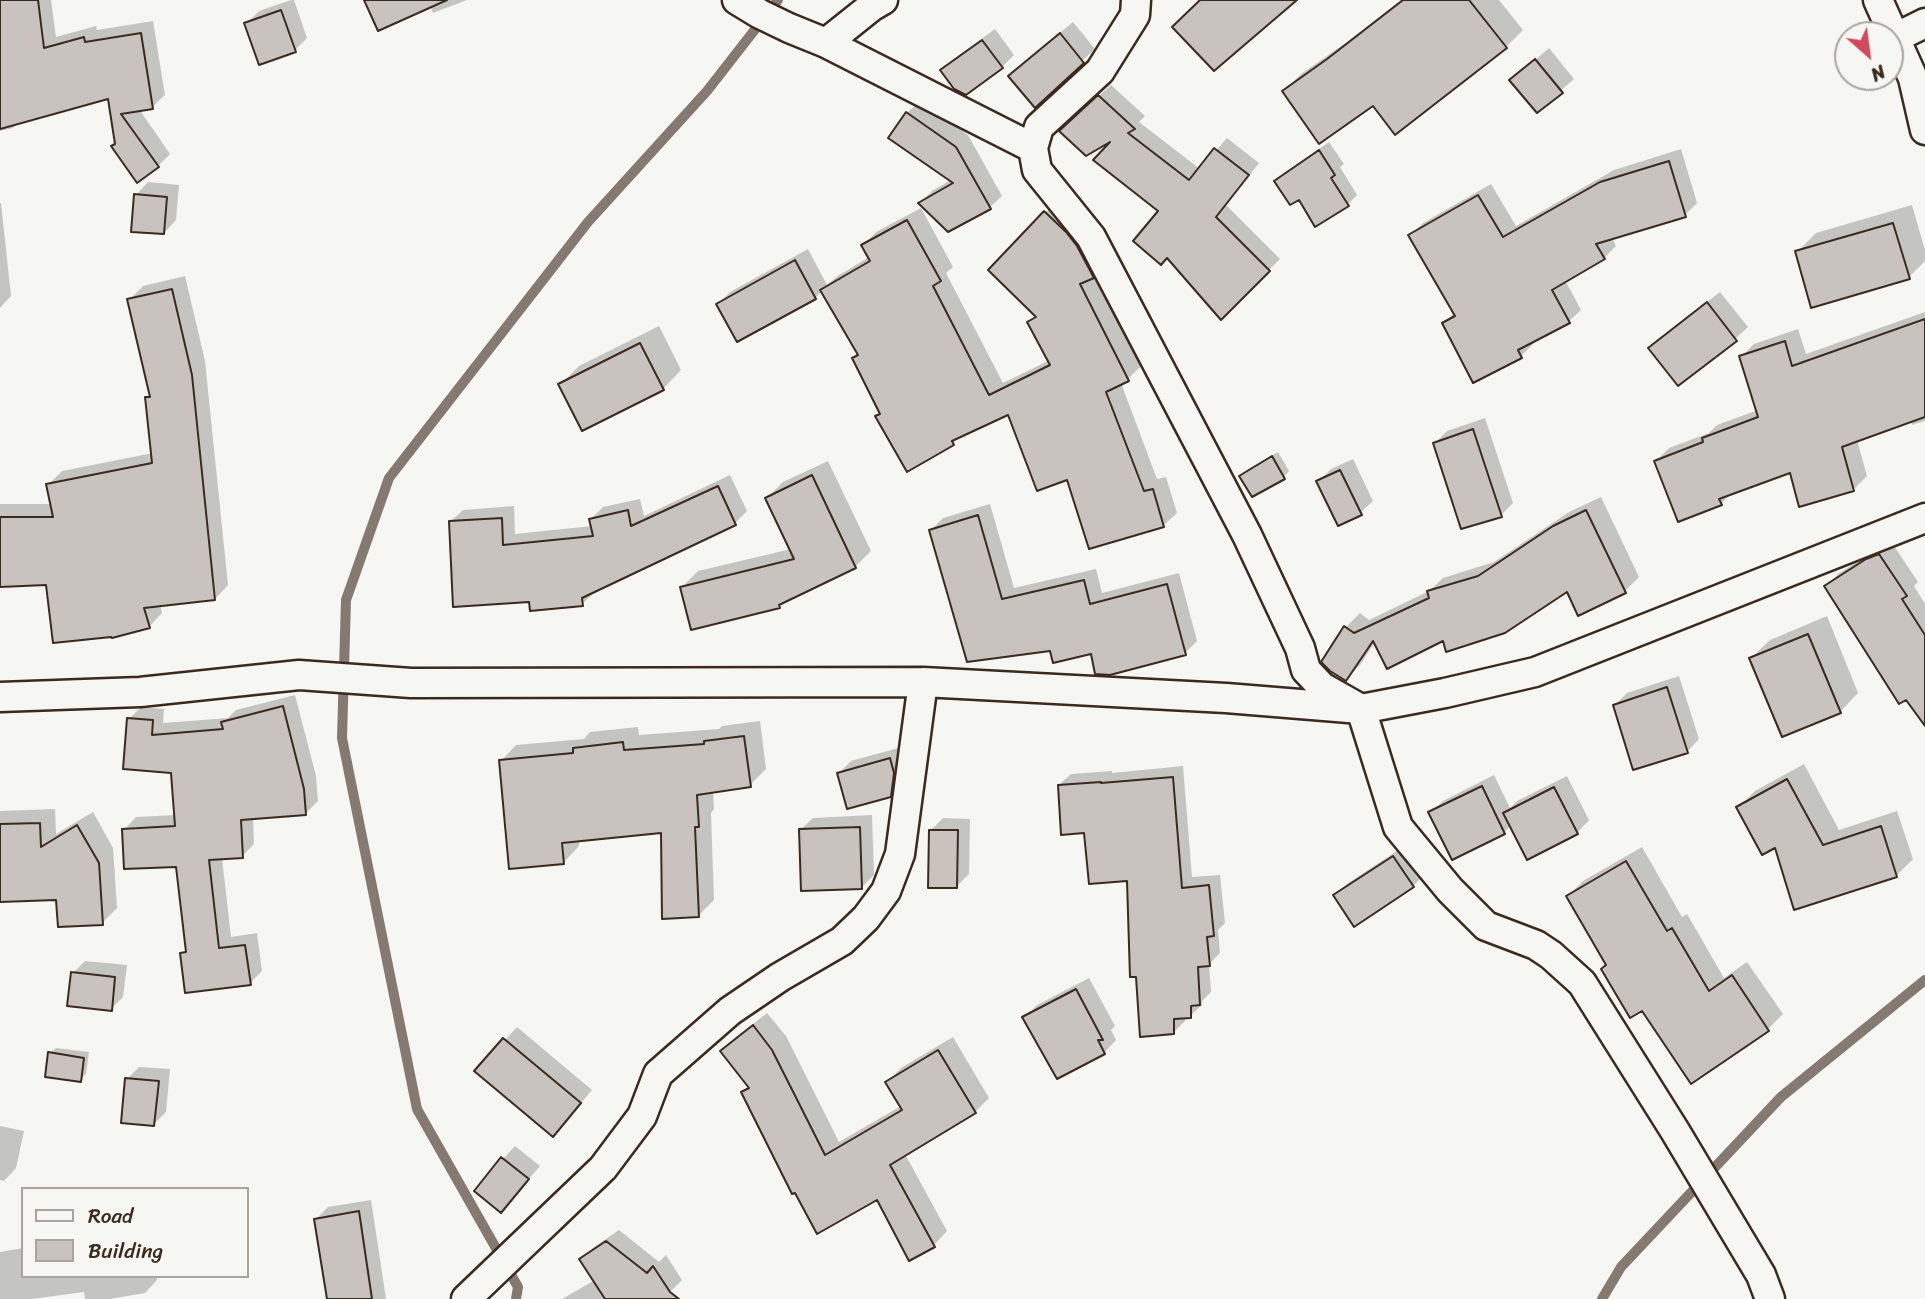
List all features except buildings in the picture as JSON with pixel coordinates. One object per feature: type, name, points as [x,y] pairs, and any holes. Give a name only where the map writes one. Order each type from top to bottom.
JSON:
[{"type":"street","points":[[826,43],[883,0]]},
{"type":"street","points":[[1136,0],[1135,15],[1100,71],[1039,127],[1033,148],[1037,170],[1091,237],[1247,535],[1300,648],[1306,670],[1322,687],[1361,709],[1398,827],[1450,890],[1486,926],[1536,944],[1582,983],[1761,1275],[1770,1299]]},
{"type":"street","points":[[1878,0],[1887,21]]},
{"type":"street","points":[[749,7],[1033,148]]},
{"type":"street","points":[[1904,34],[1925,23]]},
{"type":"street","points":[[1904,58],[1913,79],[1925,130]]},
{"type":"street","points":[[0,697],[140,692],[299,675],[411,683],[923,682],[1226,698],[1361,709],[1535,672],[1925,518]]},
{"type":"street","points":[[466,1299],[603,1168],[642,1116],[658,1073],[730,1011],[780,977],[842,941],[866,918],[886,891],[900,854],[923,682]]},
{"type":"waterway","points":[[516,1299],[518,1287],[417,1109],[342,738],[346,600],[389,478],[588,222],[707,91],[778,0]]},
{"type":"waterway","points":[[1602,1299],[1621,1267],[1781,1097],[1925,980]]}]
